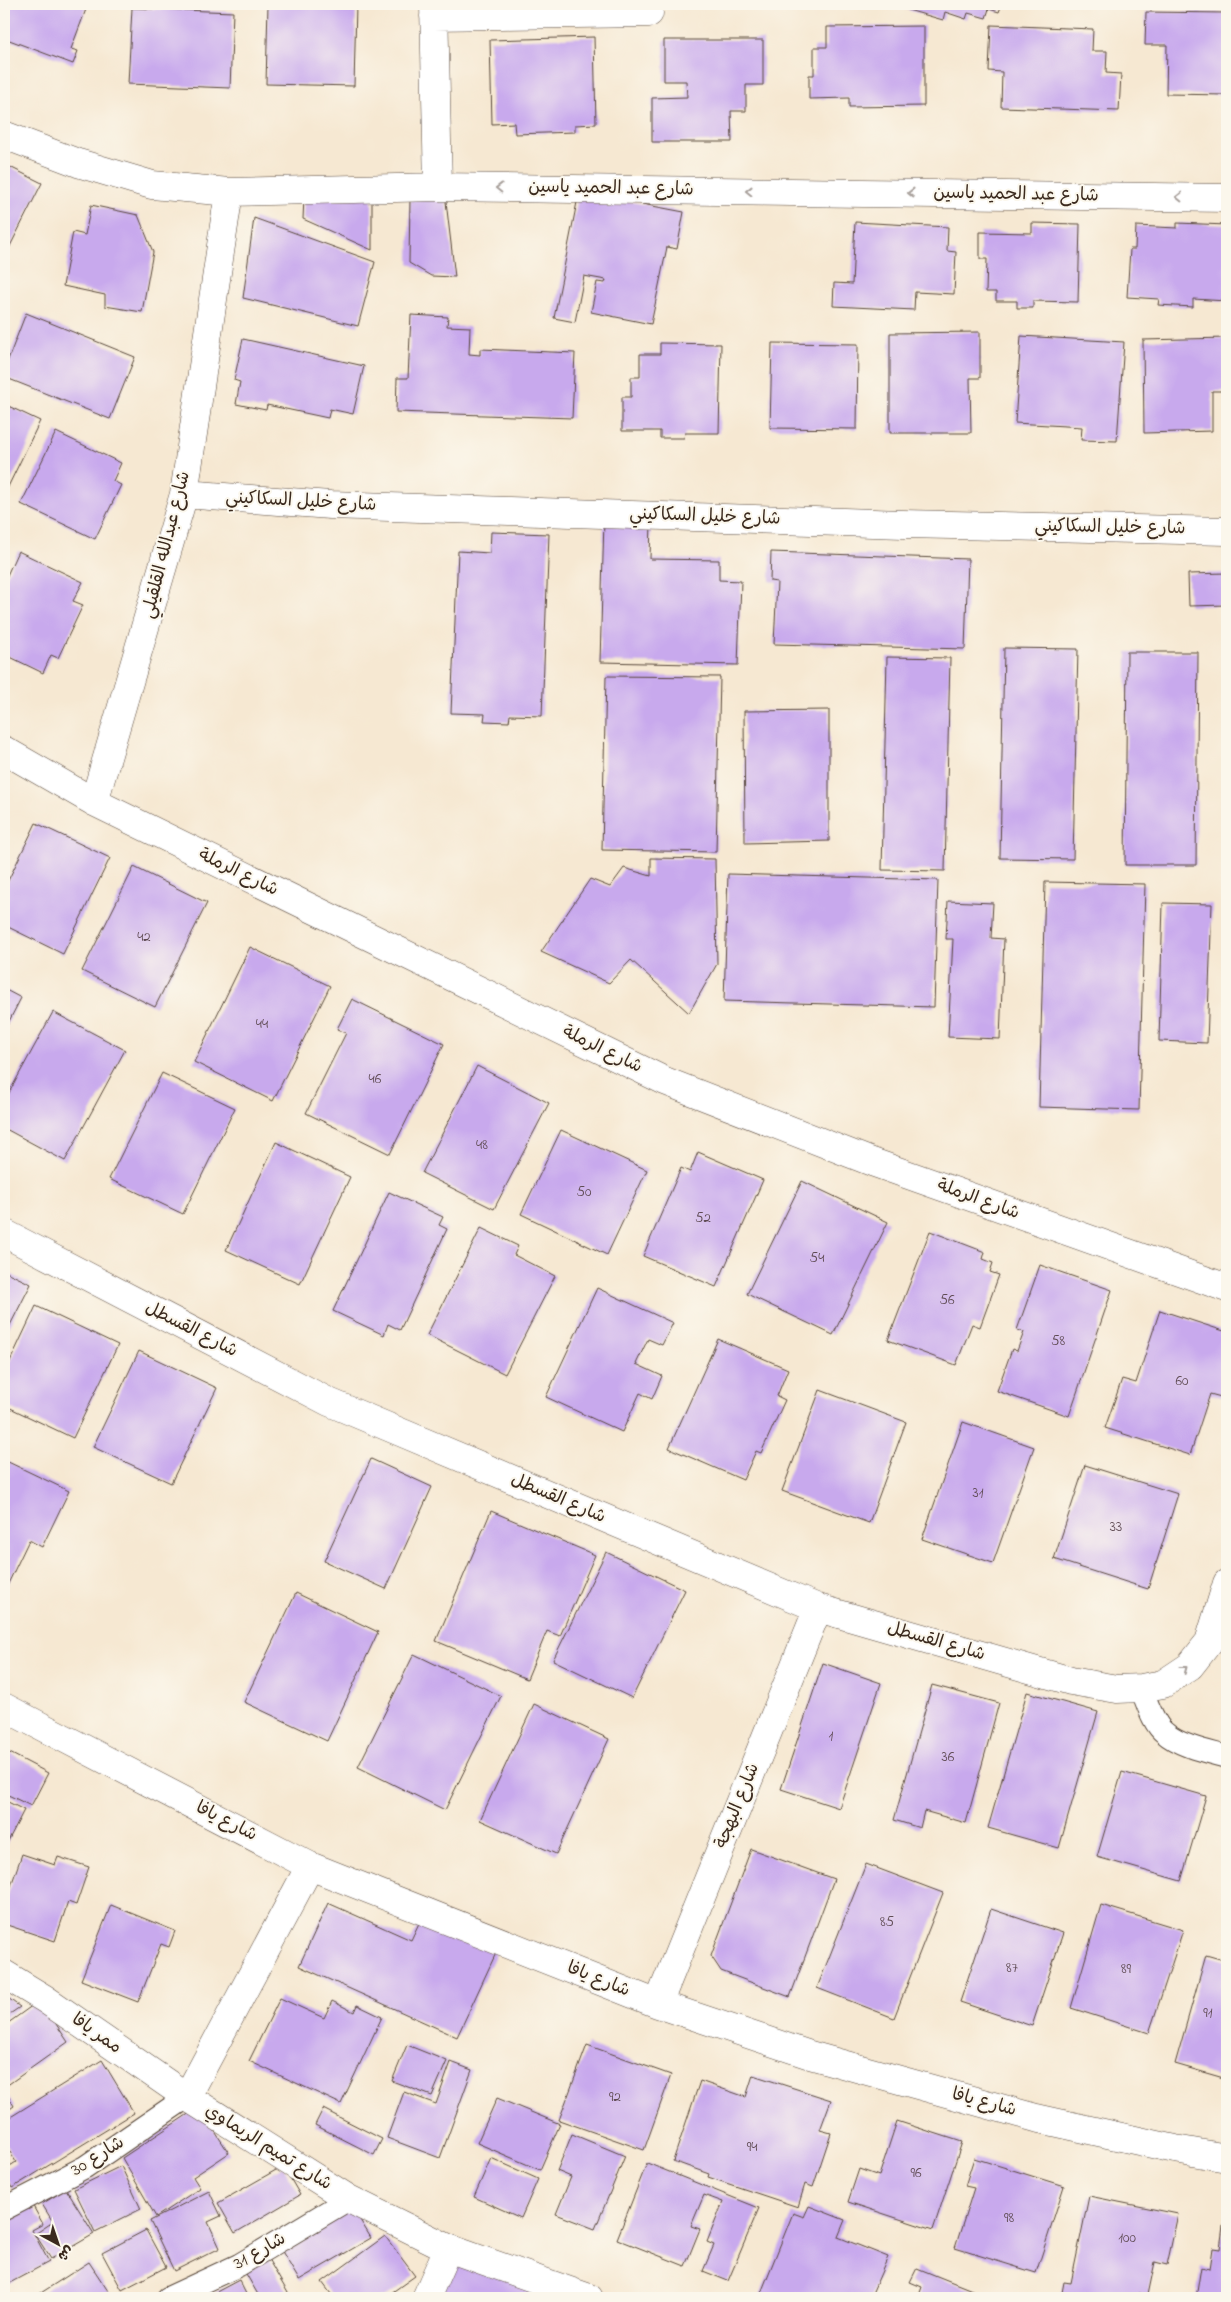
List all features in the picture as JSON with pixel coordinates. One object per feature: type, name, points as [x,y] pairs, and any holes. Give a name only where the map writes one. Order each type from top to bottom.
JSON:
[{"type":"street","points":[[438,187],[434,10],[649,13]]},
{"type":"street","name":"شارع عبد الحميد ياسين","points":[[4,135],[78,163],[152,185],[229,192],[438,187],[1227,198]]},
{"type":"street","name":"شارع عبدالله القلقيلي","points":[[94,802],[184,494],[229,192]]},
{"type":"street","name":"شارع خليل السكاكيني","points":[[184,494],[340,505],[904,524],[1227,531]]},
{"type":"street","name":"شارع الرملة","points":[[4,750],[94,802],[665,1081],[872,1162],[1227,1288]]},
{"type":"street","name":"شارع القسطل","points":[[4,1233],[329,1402],[818,1608],[1070,1681],[1117,1689],[1141,1688],[1163,1684],[1218,1645],[1227,1583]]},
{"type":"street","name":"شارع البهجة","points":[[658,2004],[818,1608]]},
{"type":"street","name":"شارع يافا","points":[[4,1707],[310,1866],[658,2004],[810,2055],[1027,2115],[1174,2149],[1227,2158]]},
{"type":"street","name":"شارع تميم الريماوي","points":[[310,1866],[187,2097],[349,2199],[448,2248],[589,2298]]},
{"type":"street","name":"ممر يافا","points":[[4,1974],[45,1999],[187,2097]]},
{"type":"street","points":[[426,2298],[448,2248]]},
{"type":"lane","points":[[1141,1688],[1157,1724],[1165,1734],[1191,1746],[1227,1757]]},
{"type":"lane","name":"شارع 30","points":[[4,2209],[86,2167],[187,2097]]},
{"type":"lane","name":"شارع 31","points":[[168,2298],[239,2265],[349,2199]]},
{"type":"building","points":[[4,4],[88,4],[71,49],[78,51],[73,64],[4,38]]},
{"type":"building","points":[[268,4],[356,5],[354,86],[266,84]]},
{"type":"building","points":[[887,4],[1002,4],[999,12],[989,9],[986,18],[968,13],[966,19],[945,12],[943,20]]},
{"type":"building","points":[[132,8],[233,12],[230,88],[128,84]]},
{"type":"building","points":[[1146,12],[1227,13],[1227,95],[1166,94],[1167,45],[1145,45]]},
{"type":"building","points":[[991,25],[1093,29],[1092,51],[1107,51],[1106,73],[1121,74],[1119,111],[1001,107],[1002,72],[989,71]]},
{"type":"building","points":[[924,26],[924,106],[849,107],[849,98],[809,99],[809,75],[814,75],[814,47],[827,47],[827,27]]},
{"type":"building","points":[[594,37],[596,124],[575,125],[575,132],[515,134],[514,123],[492,124],[490,40]]},
{"type":"building","points":[[664,40],[763,40],[763,85],[746,85],[746,111],[731,111],[732,142],[652,142],[652,98],[687,97],[686,81],[664,81]]},
{"type":"building","points":[[4,164],[42,183],[4,258]]},
{"type":"building","points":[[579,192],[684,212],[677,249],[667,247],[651,324],[591,312],[597,282],[605,283],[606,280],[584,276],[575,322],[554,318]]},
{"type":"building","points":[[445,193],[455,277],[431,276],[409,263],[410,198]]},
{"type":"building","points":[[304,197],[372,198],[372,250],[303,219]]},
{"type":"building","points":[[91,205],[138,215],[153,252],[142,312],[105,306],[105,295],[63,286],[73,232],[85,235]]},
{"type":"building","points":[[254,218],[375,262],[358,326],[243,298]]},
{"type":"building","points":[[855,222],[948,227],[947,251],[956,252],[954,294],[915,292],[914,310],[833,306],[834,283],[852,284]]},
{"type":"building","points":[[1032,223],[1080,224],[1078,302],[1033,301],[1033,308],[1017,308],[1017,301],[996,301],[996,292],[986,292],[987,259],[980,259],[980,232],[1032,233]]},
{"type":"building","points":[[1177,223],[1227,225],[1227,301],[1193,299],[1193,307],[1158,305],[1159,299],[1127,297],[1130,249],[1135,249],[1136,226],[1177,228]]},
{"type":"building","points":[[26,313],[135,357],[110,419],[4,377],[4,370]]},
{"type":"building","points":[[411,315],[448,317],[447,326],[470,327],[469,354],[480,355],[480,349],[575,353],[572,418],[396,412],[397,378],[408,378]]},
{"type":"building","points":[[980,332],[980,378],[970,378],[971,433],[890,433],[890,333]]},
{"type":"building","points":[[1021,336],[1124,342],[1117,441],[1081,440],[1082,427],[1015,423]]},
{"type":"building","points":[[1227,338],[1227,391],[1212,391],[1212,431],[1144,433],[1143,340]]},
{"type":"building","points":[[243,339],[364,366],[353,414],[330,409],[328,418],[267,405],[266,410],[236,404],[240,382],[234,380]]},
{"type":"building","points":[[660,343],[721,344],[719,433],[685,433],[684,438],[660,438],[660,431],[622,431],[622,397],[631,397],[631,377],[640,377],[640,354],[660,354]]},
{"type":"building","points":[[772,343],[858,344],[857,429],[770,428]]},
{"type":"building","points":[[4,404],[40,421],[5,493],[4,492]]},
{"type":"building","points":[[56,432],[121,463],[113,481],[121,485],[95,539],[21,504]]},
{"type":"building","points":[[604,520],[651,521],[650,559],[719,560],[719,580],[741,581],[738,665],[600,662]]},
{"type":"building","points":[[491,532],[549,534],[542,716],[510,715],[509,722],[484,721],[485,714],[451,713],[458,551],[490,553]]},
{"type":"building","points":[[18,551],[83,582],[73,601],[83,605],[58,658],[51,655],[43,673],[4,654],[4,582]]},
{"type":"building","points":[[771,552],[968,559],[965,649],[774,644],[777,582],[770,581]]},
{"type":"building","points":[[1227,573],[1227,605],[1189,606],[1188,574]]},
{"type":"building","points":[[1004,648],[1078,649],[1073,859],[1000,858]]},
{"type":"building","points":[[1127,652],[1198,652],[1196,865],[1125,865]]},
{"type":"building","points":[[887,657],[950,658],[945,871],[882,870]]},
{"type":"building","points":[[606,676],[720,677],[716,852],[602,850]]},
{"type":"building","points":[[829,710],[829,841],[745,843],[744,711]]},
{"type":"building","points":[[36,823],[110,858],[63,954],[4,925],[4,889]]},
{"type":"building","points":[[651,858],[715,859],[717,964],[689,1013],[631,960],[609,983],[541,952],[590,879],[610,887],[624,868],[651,876]]},
{"type":"building","points":[[134,867],[207,903],[155,1007],[82,971]]},
{"type":"building","points":[[728,874],[938,880],[934,1007],[724,1001]]},
{"type":"building","points":[[1045,882],[1145,884],[1139,1110],[1039,1107]]},
{"type":"building","points":[[948,901],[993,903],[991,938],[1004,939],[1000,1039],[948,1037],[953,939],[946,939]]},
{"type":"building","points":[[1163,903],[1212,904],[1207,1043],[1159,1041]]},
{"type":"building","points":[[250,947],[330,986],[273,1101],[194,1062]]},
{"type":"building","points":[[4,989],[21,998],[4,1031]]},
{"type":"building","points":[[352,999],[444,1044],[390,1154],[306,1113],[346,1033],[337,1029]]},
{"type":"building","points":[[53,1012],[125,1050],[65,1161],[4,1128],[4,1102]]},
{"type":"building","points":[[477,1066],[549,1103],[494,1209],[422,1173]]},
{"type":"building","points":[[162,1073],[235,1108],[183,1214],[109,1179]]},
{"type":"building","points":[[561,1130],[647,1170],[607,1255],[521,1214]]},
{"type":"building","points":[[276,1142],[350,1177],[300,1284],[226,1250]]},
{"type":"building","points":[[698,1152],[763,1180],[716,1287],[643,1256],[681,1168],[690,1172]]},
{"type":"building","points":[[802,1181],[888,1222],[833,1335],[747,1294]]},
{"type":"building","points":[[389,1192],[443,1217],[439,1225],[447,1229],[400,1330],[388,1324],[384,1335],[333,1311]]},
{"type":"building","points":[[481,1228],[518,1246],[514,1255],[555,1276],[505,1374],[427,1335]]},
{"type":"building","points":[[930,1231],[985,1252],[983,1259],[993,1263],[990,1272],[999,1275],[980,1327],[972,1324],[956,1365],[888,1340]]},
{"type":"building","points":[[1040,1265],[1112,1290],[1069,1416],[997,1391],[1012,1349],[1017,1351],[1024,1332],[1017,1330]]},
{"type":"building","points":[[4,1271],[31,1284],[4,1337]]},
{"type":"building","points":[[597,1288],[673,1323],[662,1345],[648,1339],[636,1364],[662,1376],[652,1399],[640,1393],[622,1432],[546,1397]]},
{"type":"building","points":[[36,1306],[118,1345],[73,1438],[4,1405],[4,1374]]},
{"type":"building","points":[[1160,1310],[1227,1332],[1227,1377],[1221,1397],[1210,1394],[1190,1455],[1105,1428],[1122,1379],[1136,1383]]},
{"type":"building","points":[[718,1339],[788,1369],[777,1396],[785,1400],[761,1453],[756,1451],[743,1480],[669,1448]]},
{"type":"building","points":[[139,1351],[217,1388],[171,1483],[93,1447]]},
{"type":"building","points":[[820,1390],[906,1422],[869,1523],[782,1491]]},
{"type":"building","points":[[963,1422],[1034,1447],[993,1563],[922,1539]]},
{"type":"building","points":[[371,1459],[432,1487],[386,1589],[324,1561]]},
{"type":"building","points":[[4,1460],[69,1491],[42,1547],[29,1540],[6,1588],[4,1586]]},
{"type":"building","points":[[1085,1465],[1178,1494],[1148,1589],[1054,1559]]},
{"type":"building","points":[[491,1511],[595,1555],[560,1636],[547,1631],[527,1679],[436,1641]]},
{"type":"building","points":[[606,1552],[685,1590],[632,1698],[553,1660]]},
{"type":"building","points":[[296,1593],[378,1632],[327,1741],[244,1702]]},
{"type":"building","points":[[414,1654],[501,1696],[445,1810],[358,1767]]},
{"type":"building","points":[[823,1663],[881,1683],[839,1808],[781,1789]]},
{"type":"building","points":[[932,1685],[999,1703],[966,1823],[924,1811],[920,1828],[894,1820]]},
{"type":"building","points":[[1027,1692],[1098,1712],[1059,1848],[988,1828]]},
{"type":"building","points":[[534,1704],[609,1739],[556,1854],[480,1820]]},
{"type":"building","points":[[4,1750],[48,1773],[31,1806],[4,1793]]},
{"type":"building","points":[[1122,1772],[1206,1796],[1181,1881],[1097,1857]]},
{"type":"building","points":[[4,1800],[24,1810],[4,1849]]},
{"type":"building","points":[[751,1849],[834,1879],[790,1997],[721,1971],[711,1956]]},
{"type":"building","points":[[22,1854],[55,1865],[58,1857],[89,1867],[76,1905],[68,1902],[55,1941],[4,1924],[4,1906]]},
{"type":"building","points":[[866,1864],[943,1893],[894,2018],[817,1988]]},
{"type":"building","points":[[328,1903],[411,1940],[421,1919],[496,1953],[457,2037],[299,1966]]},
{"type":"building","points":[[111,1905],[175,1931],[169,1947],[161,1944],[138,2002],[81,1980]]},
{"type":"building","points":[[1101,1905],[1183,1930],[1149,2033],[1071,2008]]},
{"type":"building","points":[[991,1909],[1063,1933],[1032,2026],[960,2002]]},
{"type":"building","points":[[1206,1955],[1227,1961],[1227,2079],[1175,2064]]},
{"type":"building","points":[[4,1995],[20,2007],[4,2018]]},
{"type":"building","points":[[280,1998],[324,2018],[332,2001],[354,2012],[357,2005],[382,2017],[341,2104],[249,2061]]},
{"type":"building","points":[[40,2000],[68,2042],[6,2086],[4,2082],[4,2026]]},
{"type":"building","points":[[407,2045],[447,2061],[432,2096],[392,2081]]},
{"type":"building","points":[[587,2045],[671,2075],[644,2150],[559,2120]]},
{"type":"building","points":[[102,2060],[134,2113],[12,2188],[4,2174],[4,2170],[16,2162],[4,2142],[4,2121]]},
{"type":"building","points":[[451,2062],[472,2070],[440,2158],[387,2138],[404,2092],[436,2104]]},
{"type":"building","points":[[753,2075],[831,2100],[820,2130],[831,2133],[813,2187],[805,2184],[798,2207],[708,2177],[709,2174],[673,2161],[700,2081],[746,2097]]},
{"type":"building","points":[[4,2089],[14,2106],[4,2113]]},
{"type":"building","points":[[497,2098],[560,2124],[540,2170],[477,2143]]},
{"type":"building","points":[[199,2107],[229,2153],[193,2177],[200,2188],[156,2217],[122,2158]]},
{"type":"building","points":[[323,2109],[382,2139],[374,2155],[315,2125]]},
{"type":"building","points":[[897,2121],[962,2142],[933,2230],[848,2202],[859,2169],[879,2176]]},
{"type":"building","points":[[572,2134],[625,2156],[595,2229],[556,2214],[571,2177],[557,2171]]},
{"type":"building","points":[[491,2158],[538,2179],[521,2218],[474,2197]]},
{"type":"building","points":[[974,2158],[1064,2186],[1036,2273],[955,2248],[974,2188],[965,2186]]},
{"type":"building","points":[[647,2163],[759,2208],[728,2281],[703,2271],[714,2245],[707,2242],[723,2202],[704,2195],[691,2226],[700,2229],[685,2266],[617,2239]]},
{"type":"building","points":[[121,2166],[141,2209],[95,2232],[74,2189]]},
{"type":"building","points":[[283,2166],[300,2195],[235,2233],[218,2203]]},
{"type":"building","points":[[66,2189],[94,2234],[51,2259],[35,2234],[53,2222],[42,2204]]},
{"type":"building","points":[[209,2191],[221,2216],[208,2222],[220,2248],[174,2271],[150,2221]]},
{"type":"building","points":[[1089,2196],[1178,2214],[1167,2265],[1155,2262],[1148,2295],[1139,2293],[1138,2298],[1061,2298],[1064,2282],[1071,2283]]},
{"type":"building","points":[[29,2199],[43,2224],[32,2230],[49,2262],[4,2286],[4,2213]]},
{"type":"building","points":[[351,2205],[371,2238],[299,2280],[280,2248]]},
{"type":"building","points":[[809,2206],[845,2220],[838,2237],[888,2257],[870,2298],[759,2298],[793,2213],[804,2217]]},
{"type":"building","points":[[1223,2226],[1227,2227],[1227,2298],[1196,2298],[1201,2267],[1210,2269],[1213,2248],[1220,2249]]},
{"type":"building","points":[[146,2230],[166,2267],[122,2290],[102,2253]]},
{"type":"building","points":[[385,2236],[415,2276],[384,2298],[334,2298],[322,2282]]},
{"type":"building","points":[[450,2257],[569,2298],[435,2298]]},
{"type":"building","points":[[268,2259],[291,2298],[260,2298],[245,2272]]},
{"type":"building","points":[[89,2262],[112,2297],[33,2298]]},
{"type":"building","points":[[917,2268],[992,2298],[918,2298],[922,2287],[910,2282]]},
{"type":"building","points":[[239,2280],[248,2298],[205,2298]]}]
